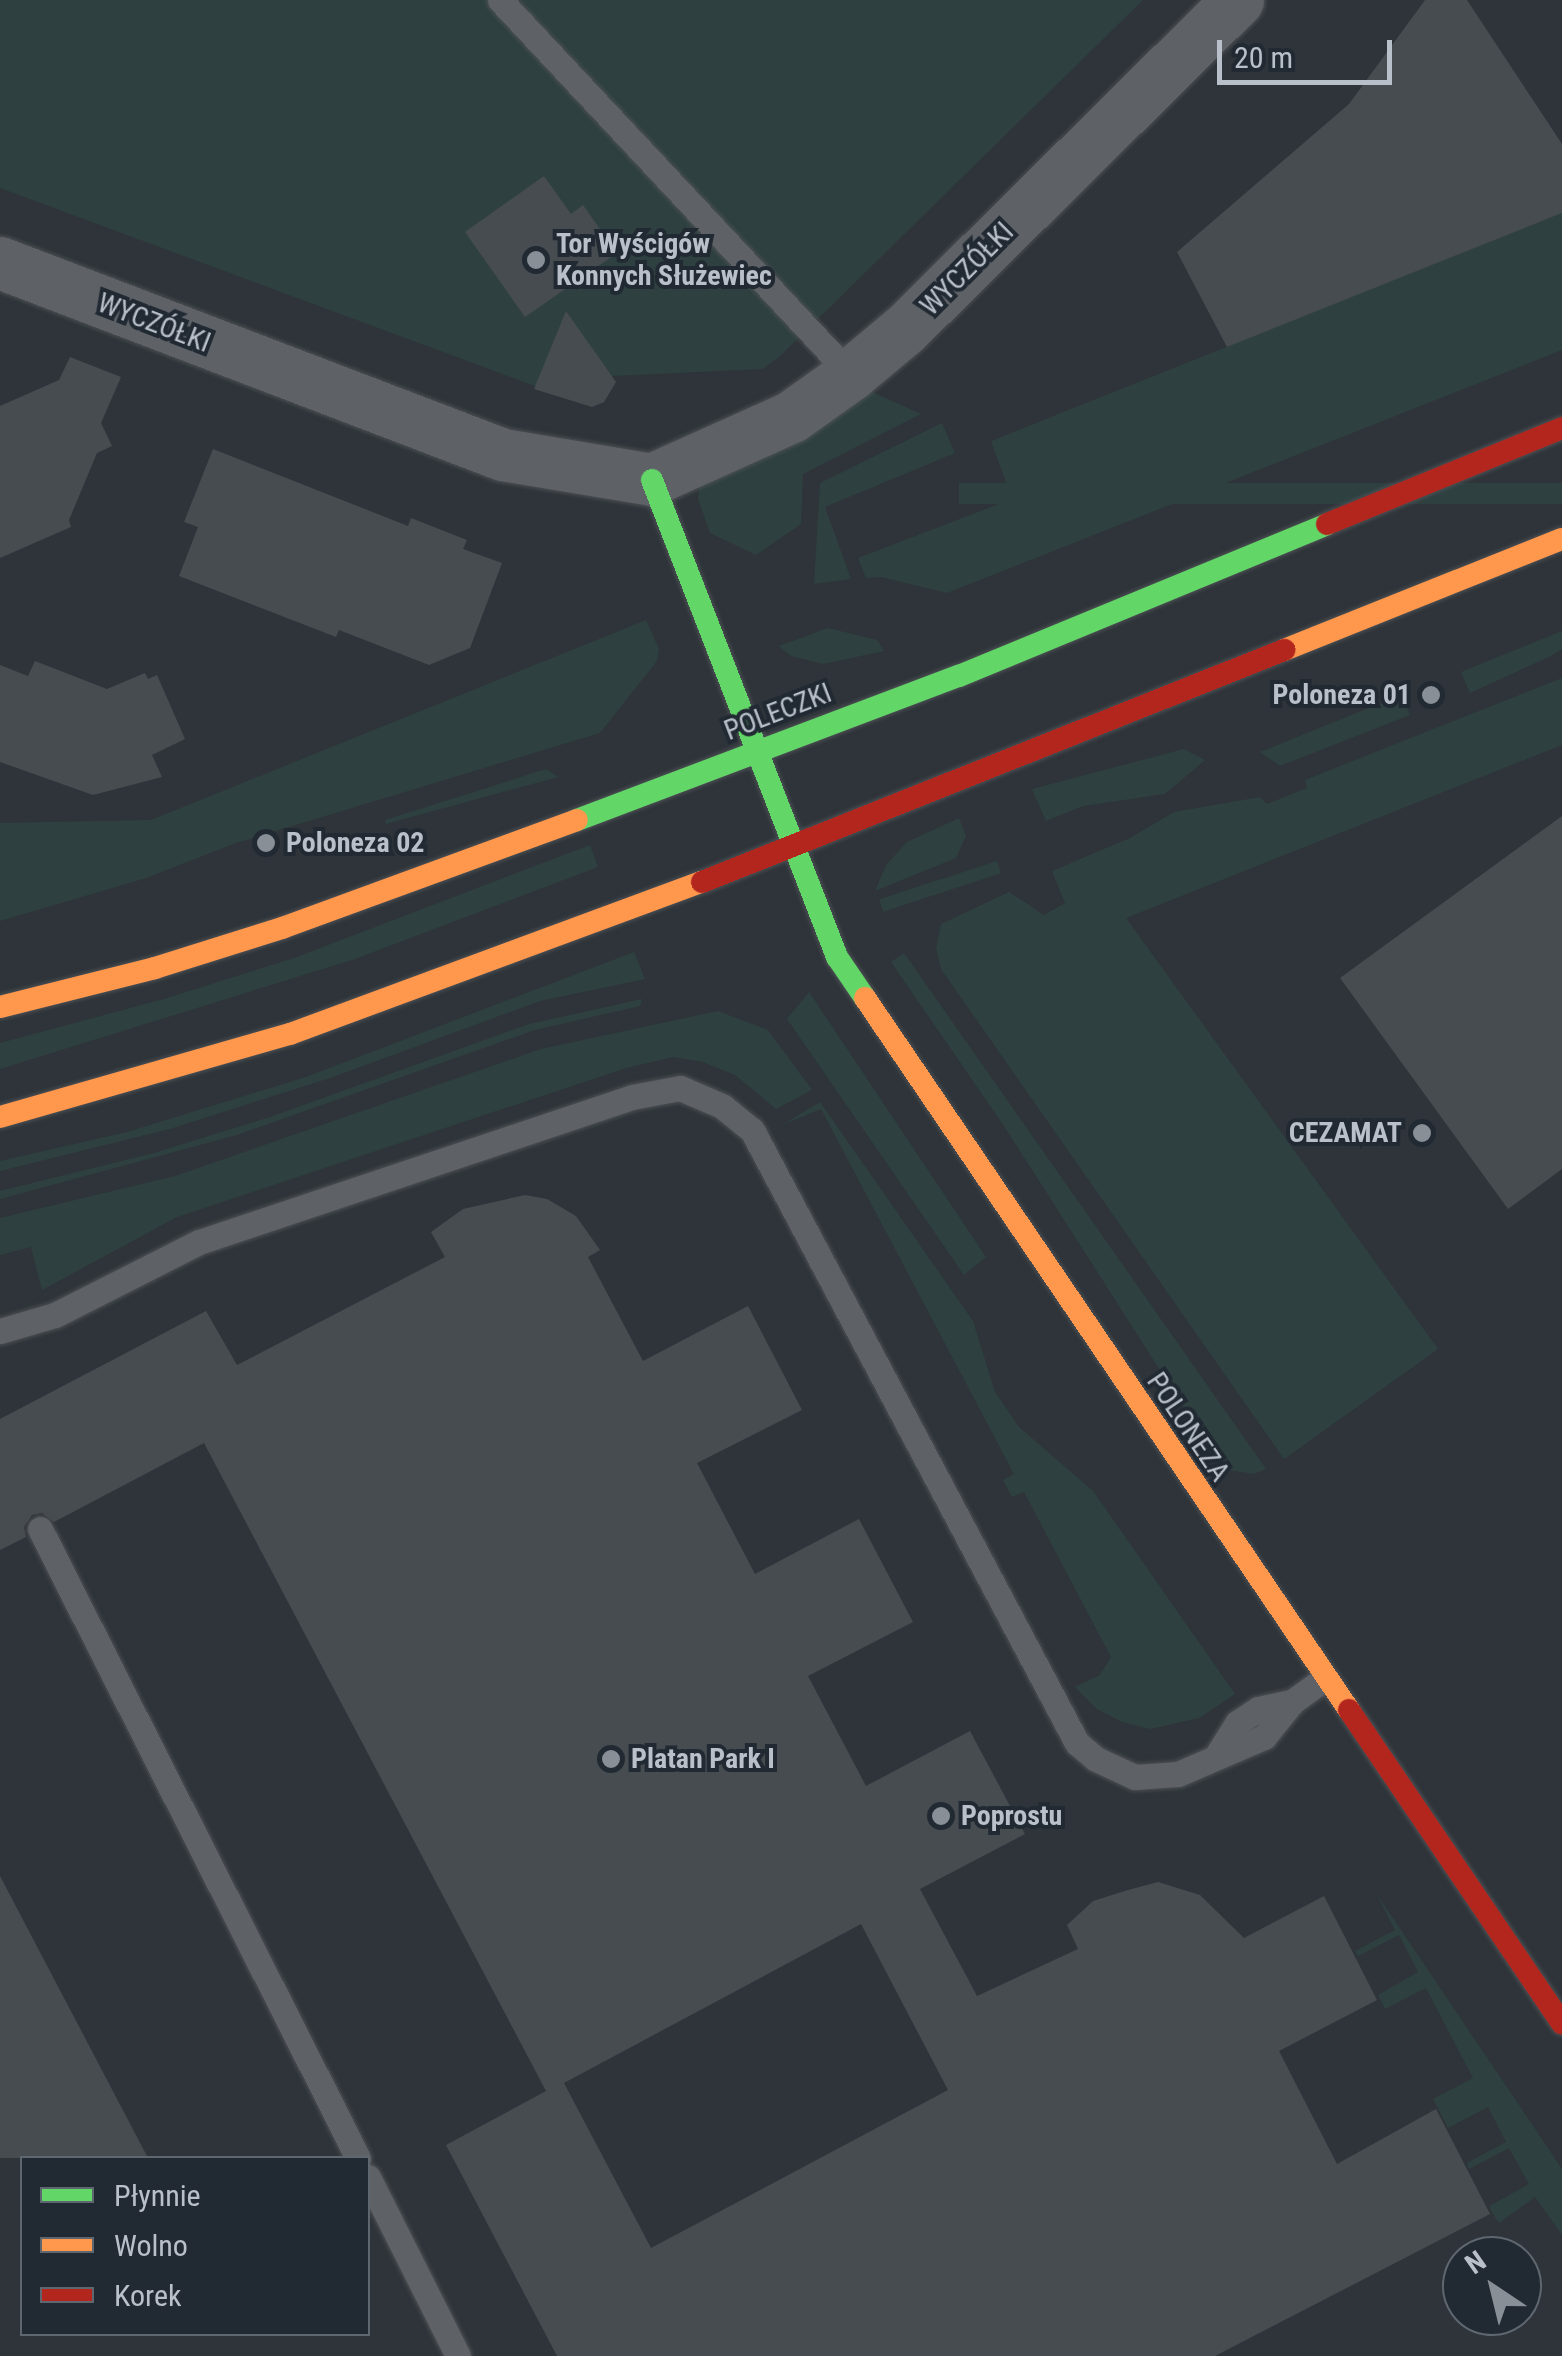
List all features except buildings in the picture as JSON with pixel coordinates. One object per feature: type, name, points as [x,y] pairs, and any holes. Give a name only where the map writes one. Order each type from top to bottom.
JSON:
[{"type":"main road","name":"POLECZKI","points":[[0,1007],[156,968],[282,928],[959,676],[1562,428]]},
{"type":"main road","points":[[652,480],[760,750]]},
{"type":"main road","points":[[0,1117],[290,1034],[791,848],[1562,539]]},
{"type":"main road","name":"POLONEZA","points":[[760,750],[791,848],[836,957],[1562,2024]]},
{"type":"street","name":"WYCZÓŁKI","points":[[0,263],[502,455],[652,480],[792,416],[852,375],[919,316],[1238,0]]},
{"type":"lane","points":[[500,0],[852,375]]},
{"type":"lane","points":[[0,1330],[55,1315],[199,1242],[632,1097],[680,1088],[722,1106],[752,1130],[1077,1743],[1096,1760],[1135,1777],[1178,1774],[1217,1755],[1237,1724],[1258,1709],[1292,1702],[1324,1679]]},
{"type":"lane","points":[[40,1529],[357,2156]]},
{"type":"lane","points":[[370,2182],[458,2356]]},
{"type":"shaded area","name":"Tor Wyścigów Konnych Służewiec","points":[[0,0],[1143,0],[778,358],[762,369],[612,376],[605,400],[592,407],[0,188]]},
{"type":"shaded area","points":[[1562,213],[1562,350],[947,593],[881,577],[866,578],[858,558],[1012,499],[991,441]]},
{"type":"shaded area","points":[[872,392],[921,414],[803,474],[801,524],[756,555],[710,533],[698,499],[700,486]]},
{"type":"shaded area","points":[[942,423],[955,453],[825,507],[851,579],[814,584],[820,483]]},
{"type":"shaded area","points":[[959,483],[1562,483],[1562,504],[959,504]]},
{"type":"shaded area","points":[[646,620],[659,649],[657,661],[600,733],[236,843],[146,878],[0,921],[0,823],[151,820]]},
{"type":"shaded area","points":[[828,628],[877,640],[884,651],[823,664],[791,656],[779,646]]},
{"type":"shaded area","points":[[1562,631],[1562,649],[1470,693],[1461,672]]},
{"type":"shaded area","points":[[1562,678],[1562,745],[1126,918],[1438,1349],[1284,1459],[941,969],[936,948],[941,924],[1009,892],[1044,915],[1065,903],[1052,871],[1130,838],[1174,812],[1260,797],[1267,804],[1307,788],[1305,780]]},
{"type":"shaded area","points":[[1401,695],[1410,715],[1280,766],[1260,752]]},
{"type":"shaded area","points":[[1184,749],[1205,760],[1165,794],[1083,806],[1046,821],[1032,789]]},
{"type":"shaded area","points":[[546,769],[558,777],[386,824],[385,820]]},
{"type":"shaded area","points":[[959,818],[966,836],[956,858],[875,891],[886,865],[907,842]]},
{"type":"shaded area","points":[[590,845],[598,867],[355,959],[0,1069],[0,1043],[164,999],[294,958]]},
{"type":"shaded area","points":[[997,861],[1001,873],[883,912],[879,899]]},
{"type":"shaded area","points":[[634,952],[645,979],[540,1001],[333,1077],[170,1129],[0,1171],[0,1161],[127,1132],[306,1077]]},
{"type":"shaded area","points":[[904,953],[1266,1469],[1254,1474],[1229,1470],[1215,1456],[1004,1126],[891,962]]},
{"type":"shaded area","points":[[809,992],[986,1257],[964,1275],[787,1019]]},
{"type":"shaded area","points":[[642,999],[640,1006],[535,1030],[237,1135],[0,1199],[0,1191],[154,1153],[270,1117],[529,1024]]},
{"type":"shaded area","points":[[718,1011],[768,1030],[812,1090],[776,1109],[735,1075],[703,1062],[673,1057],[626,1068],[177,1217],[42,1290],[31,1247],[0,1255],[0,1218],[175,1176],[541,1049]]},
{"type":"shaded area","points":[[820,1102],[973,1321],[995,1392],[1019,1427],[1093,1491],[1235,1694],[1199,1718],[1150,1729],[1122,1722],[1097,1709],[1075,1687],[1100,1675],[1111,1657],[1024,1492],[1012,1497],[1003,1480],[1014,1474],[821,1109],[782,1125]]},
{"type":"shaded area","points":[[1376,1893],[1562,2169],[1562,2235],[1535,2197],[1499,2223],[1493,2214],[1489,2206],[1529,2184],[1509,2148],[1469,2169],[1467,2163],[1506,2142],[1488,2107],[1448,2128],[1433,2099],[1473,2078],[1426,1988],[1385,2009],[1378,1995],[1418,1972],[1399,1935],[1358,1956],[1355,1951],[1395,1930]]},
{"type":"traffic: fast","points":[[652,480],[837,957],[865,998]]},
{"type":"traffic: fast","points":[[577,820],[959,676],[1327,524]]},
{"type":"traffic: slow","points":[[1284,650],[1562,539]]},
{"type":"traffic: slow","points":[[0,1007],[155,968],[282,928],[577,820]]},
{"type":"traffic: slow","points":[[0,1117],[290,1034],[702,882]]},
{"type":"traffic: slow","points":[[865,998],[1349,1710]]},
{"type":"traffic: jam","points":[[1327,524],[1562,428]]},
{"type":"traffic: jam","points":[[702,882],[1284,650]]},
{"type":"traffic: jam","points":[[1349,1710],[1562,2024]]},
{"type":"place","name":"Tor Wyścigów Konnych Służewiec","points":[[536,260]]},
{"type":"place","name":"Poloneza 01","points":[[1431,695]]},
{"type":"place","name":"Poloneza 02","points":[[266,843]]},
{"type":"place","name":"CEZAMAT","points":[[1422,1133]]},
{"type":"place","name":"Platan Park I","points":[[611,1759]]},
{"type":"place","name":"Poprostu","points":[[941,1816]]}]
